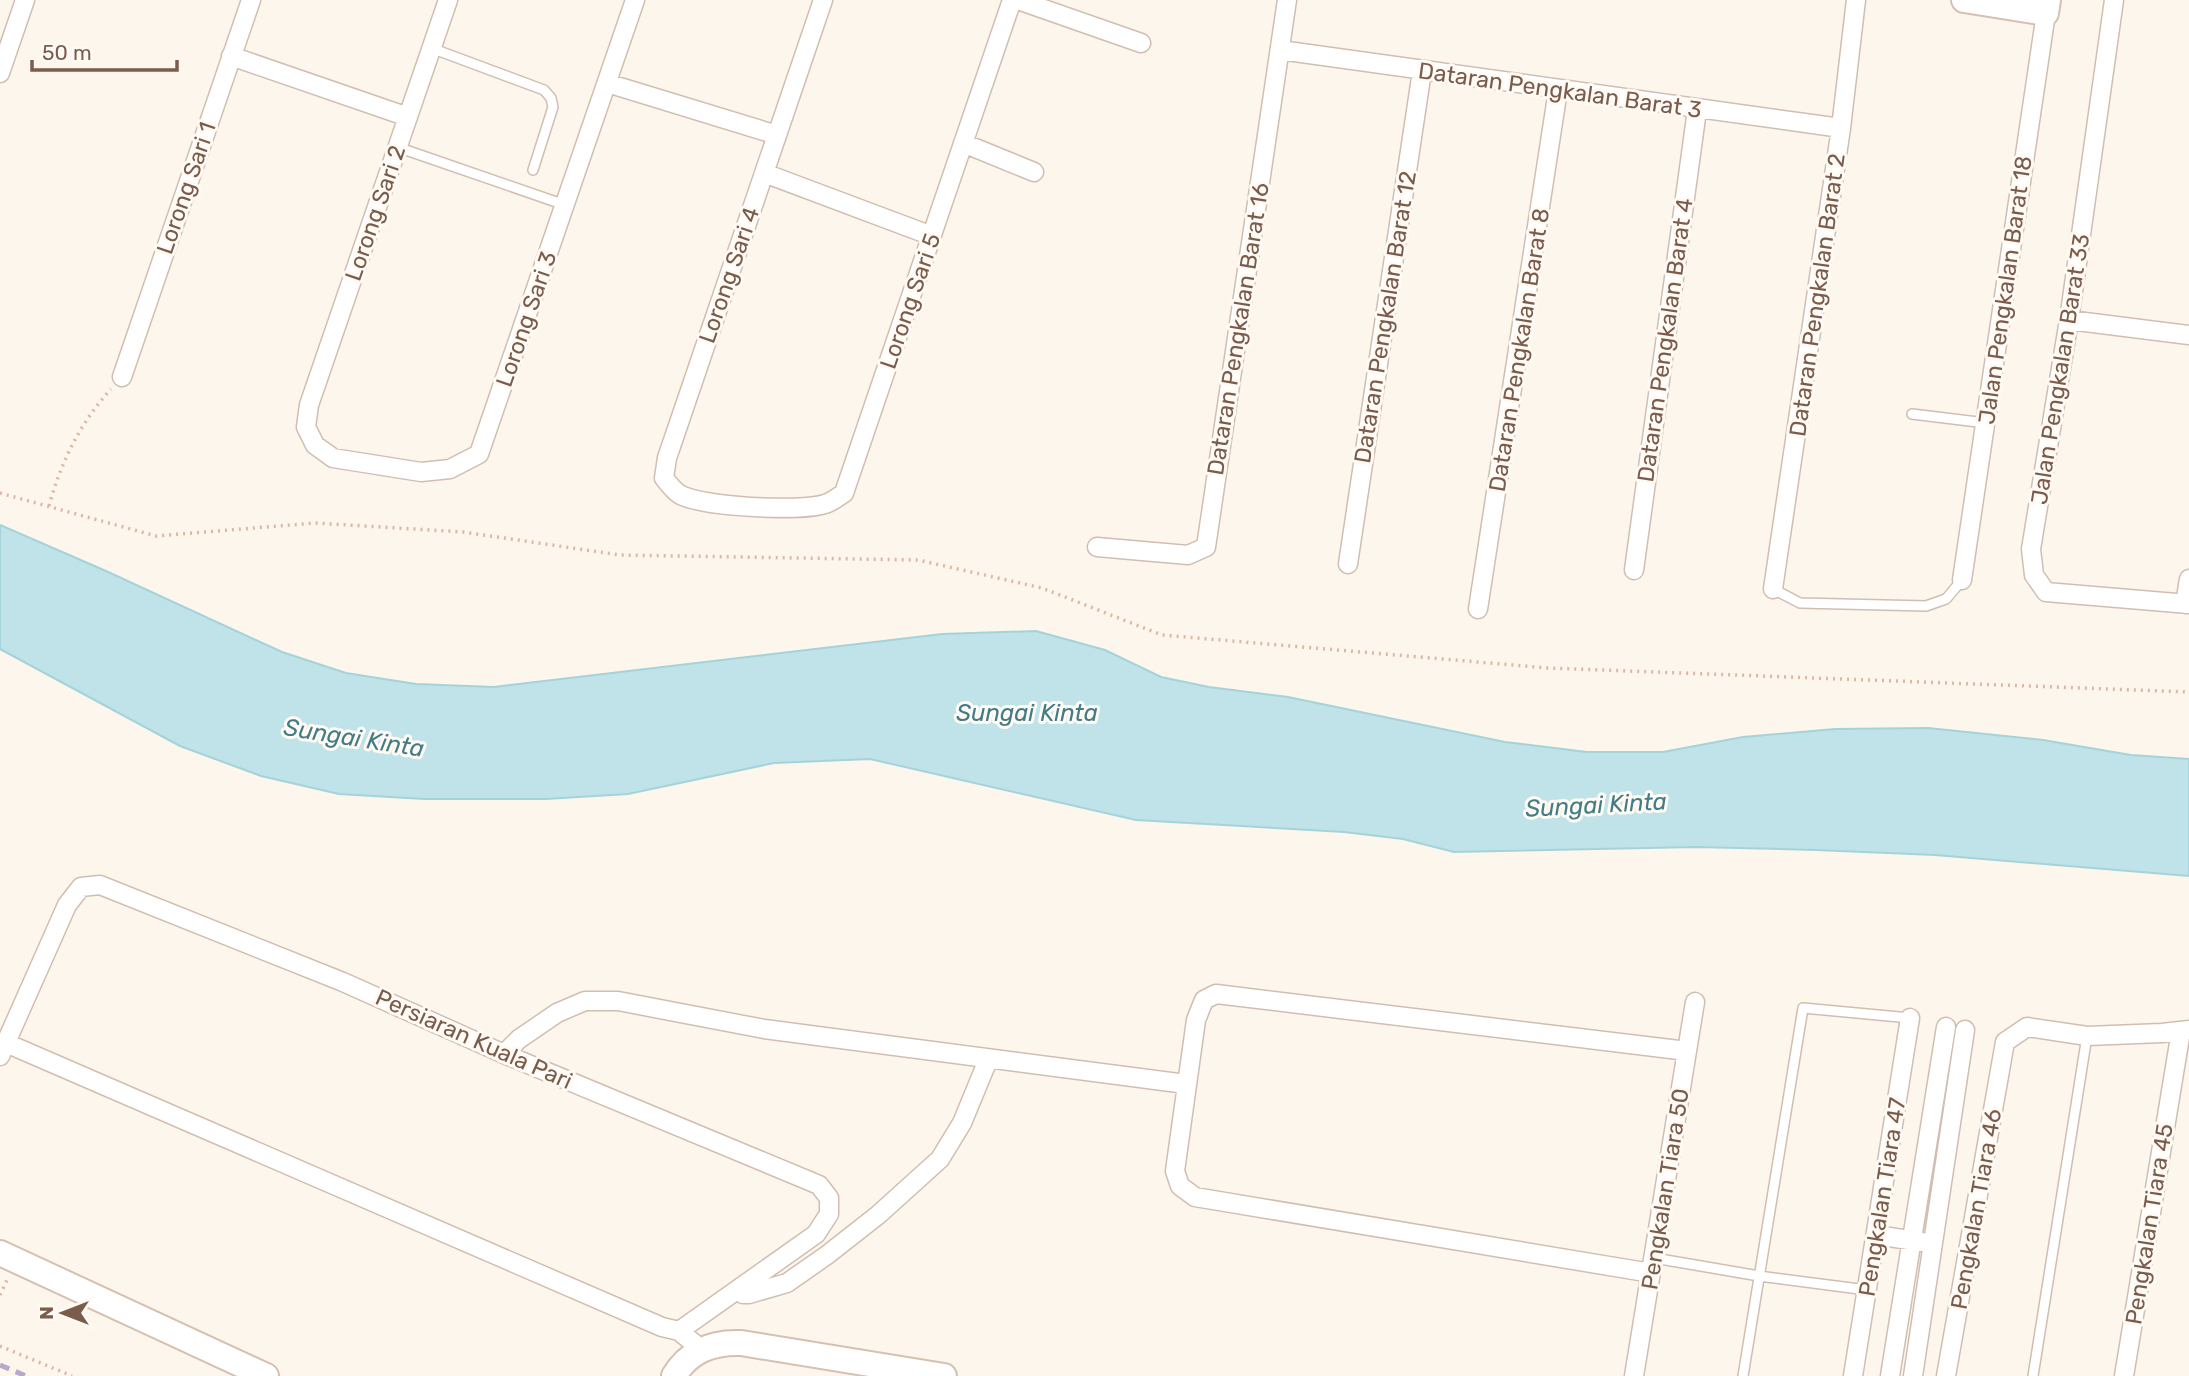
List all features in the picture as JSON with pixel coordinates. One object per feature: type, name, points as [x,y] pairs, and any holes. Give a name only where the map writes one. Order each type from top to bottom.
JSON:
[{"type":"street","points":[[0,74],[7,29],[25,0]]},
{"type":"street","name":"Lorong Sari 1","points":[[122,377],[251,0]]},
{"type":"street","name":"Lorong Sari 2","points":[[306,426],[309,405],[448,0]]},
{"type":"street","name":"Lorong Sari 3","points":[[306,426],[314,445],[333,458],[421,472],[450,468],[479,454],[635,0]]},
{"type":"street","name":"Lorong Sari 4","points":[[733,505],[692,499],[677,493],[664,478],[667,458],[823,0]]},
{"type":"street","name":"Lorong Sari 5","points":[[733,505],[787,508],[825,504],[844,493],[1012,0]]},
{"type":"street","points":[[1018,0],[1142,43]]},
{"type":"street","name":"Dataran Pengkalan Barat 16","points":[[1097,547],[1188,555],[1206,547],[1287,0]]},
{"type":"street","name":"Dataran Pengkalan Barat 2","points":[[1773,589],[1841,128],[1856,0]]},
{"type":"street","points":[[1964,0],[2047,6]]},
{"type":"street","name":"Jalan Pengkalan Barat 33","points":[[2114,0],[2069,320],[2031,549],[2034,575],[2046,592],[2187,604]]},
{"type":"street","name":"Jalan Pengkalan Barat 18","points":[[1962,580],[2047,6]]},
{"type":"street","name":"Dataran Pengkalan Barat 3","points":[[1280,50],[1841,128]]},
{"type":"street","points":[[231,57],[408,117]]},
{"type":"street","name":"Dataran Pengkalan Barat 12","points":[[1348,564],[1422,71]]},
{"type":"street","points":[[607,83],[777,135]]},
{"type":"street","name":"Dataran Pengkalan Barat 8","points":[[1478,609],[1559,90]]},
{"type":"street","name":"Dataran Pengkalan Barat 4","points":[[1634,570],[1697,110]]},
{"type":"street","points":[[963,144],[1034,172]]},
{"type":"street","points":[[764,173],[932,236]]},
{"type":"street","points":[[2069,320],[2189,335]]},
{"type":"street","points":[[2187,604],[2189,579]]},
{"type":"street","name":"Persiaran Kuala Pari","points":[[679,1331],[816,1234],[829,1214],[830,1198],[819,1185],[504,1054],[342,982],[100,885],[81,887],[67,905],[3,1050],[662,1327],[679,1331],[701,1349]]},
{"type":"street","points":[[1653,1265],[1195,1197],[1180,1186],[1175,1171],[1196,1020],[1204,1000],[1216,994],[1687,1051]]},
{"type":"street","points":[[504,1054],[519,1039],[557,1013],[585,1001],[618,1001],[764,1029],[1186,1084]]},
{"type":"street","name":"Pengkalan Tiara 50","points":[[1634,1376],[1695,1002]]},
{"type":"street","name":"Pengkalan Tiara 47","points":[[1853,1376],[1910,1018]]},
{"type":"street","points":[[1890,1376],[1946,1027]]},
{"type":"street","name":"Pengkalan Tiara 46","points":[[1946,1376],[2006,1042],[2027,1027],[2087,1036]]},
{"type":"street","points":[[1913,1376],[1965,1030]]},
{"type":"street","points":[[2087,1036],[2185,1030]]},
{"type":"street","name":"Pengkalan Tiara 45","points":[[2124,1376],[2185,1030]]},
{"type":"street","points":[[737,1290],[749,1294],[787,1283],[828,1255],[878,1215],[940,1159],[962,1123],[988,1060]]},
{"type":"street","points":[[1876,1235],[1933,1243]]},
{"type":"street","points":[[0,1253],[266,1376]]},
{"type":"street","points":[[674,1376],[686,1359],[701,1349],[723,1343],[741,1343],[944,1376]]},
{"type":"lane","points":[[431,48],[544,90],[551,97],[554,107],[534,170]]},
{"type":"lane","points":[[397,147],[565,205]]},
{"type":"lane","points":[[1912,414],[1986,423]]},
{"type":"lane","points":[[1773,589],[1800,603],[1926,606],[1946,599],[1962,580]]},
{"type":"lane","points":[[1743,1376],[1803,1009],[1910,1018]]},
{"type":"lane","points":[[2033,1376],[2087,1036]]},
{"type":"lane","points":[[1653,1265],[1867,1290]]},
{"type":"path","points":[[50,506],[56,480],[71,446],[92,410],[122,377]]},
{"type":"path","points":[[0,493],[156,536],[315,523],[463,532],[620,555],[918,560],[1042,588],[1162,635],[1548,668],[2189,692]]},
{"type":"path","points":[[0,1346],[72,1376]]},
{"type":"water","name":"Sungai Kinta","points":[[0,525],[282,652],[346,673],[416,684],[494,687],[942,634],[1036,631],[1105,650],[1161,677],[1209,687],[1288,697],[1505,742],[1587,752],[1663,752],[1743,737],[1835,729],[1928,728],[2043,740],[2131,755],[2189,759],[2189,876],[1935,855],[1816,850],[1696,847],[1454,852],[1403,839],[1344,832],[1136,820],[870,759],[774,763],[628,794],[546,799],[424,799],[339,794],[261,776],[180,746],[0,649]]},
{"type":"railway","points":[[0,1365],[26,1376]]}]
